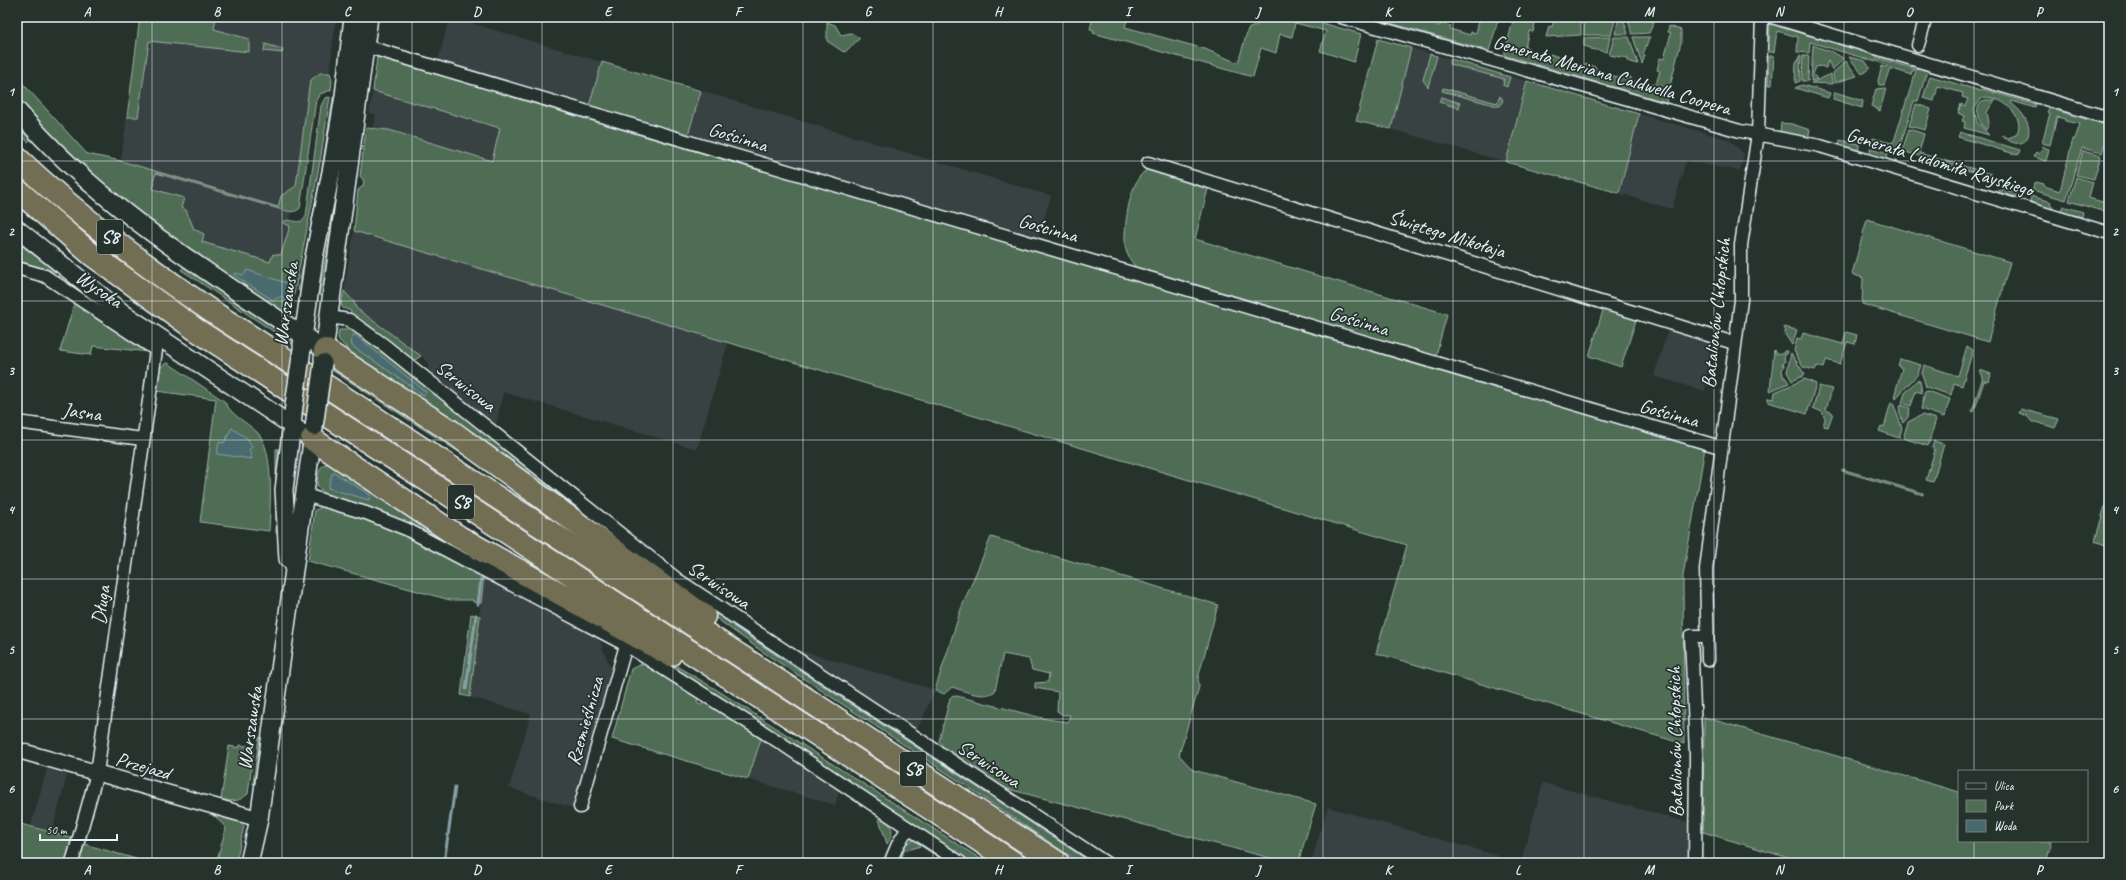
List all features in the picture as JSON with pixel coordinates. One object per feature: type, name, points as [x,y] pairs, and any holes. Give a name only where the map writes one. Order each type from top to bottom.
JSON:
[{"type":"highway","name":"S8","points":[[17,158],[82,214],[165,280],[1058,863]]},
{"type":"highway","name":"S8","points":[[17,190],[91,254],[164,307],[764,701],[1014,863]]},
{"type":"highway","points":[[324,356],[451,431],[575,520],[714,623],[780,682]]},
{"type":"highway","points":[[313,433],[459,537],[690,667],[764,701]]},
{"type":"main road","name":"Warszawska","points":[[291,598],[284,490],[314,258],[334,162],[344,96],[353,17]]},
{"type":"main road","name":"Warszawska","points":[[249,863],[259,819],[291,598],[369,17]]},
{"type":"main road","points":[[17,110],[63,160],[125,214],[324,356]]},
{"type":"main road","points":[[17,230],[130,318],[313,433]]},
{"type":"street","name":"Generała Meriana Caldwella Coopera","points":[[1341,17],[1740,131],[1758,134]]},
{"type":"street","name":"Batalionów Chłopskich","points":[[1708,660],[1706,569],[1720,448],[1741,300],[1741,245],[1758,134],[1762,17]]},
{"type":"street","points":[[1772,17],[2109,118]]},
{"type":"street","points":[[1918,45],[1926,17]]},
{"type":"street","name":"Gościnna","points":[[366,46],[1720,448]]},
{"type":"street","name":"Generała Ludomiła Rayskiego","points":[[1758,134],[1826,148],[2109,233]]},
{"type":"street","name":"Świętego Mikołaja","points":[[1148,162],[1734,343]]},
{"type":"street","name":"Wysoka","points":[[17,268],[45,276],[156,350]]},
{"type":"street","name":"Serwisowa","points":[[329,317],[349,320],[373,337],[678,580],[1106,863]]},
{"type":"street","name":"Długa","points":[[72,863],[97,773],[142,439],[156,350]]},
{"type":"street","name":"Jasna","points":[[17,422],[142,439]]},
{"type":"street","points":[[305,495],[366,513],[406,528],[626,645],[779,742],[961,863]]},
{"type":"street","name":"Batalionów Chłopskich","points":[[1696,863],[1696,755],[1691,636],[1707,636]]},
{"type":"street","name":"Rzemieślnicza","points":[[580,807],[626,645]]},
{"type":"street","name":"Przejazd","points":[[17,750],[259,819]]},
{"type":"street","points":[[890,863],[898,844],[908,828]]},
{"type":"shaded area","points":[[140,17],[336,17],[328,84],[311,83],[290,223],[303,227],[293,281],[225,276],[115,160],[121,161]]},
{"type":"shaded area","points":[[450,17],[602,62],[589,106],[438,60]]},
{"type":"shaded area","points":[[1411,48],[1527,81],[1506,162],[1391,129]]},
{"type":"shaded area","points":[[373,91],[500,127],[492,161],[389,130],[372,128],[376,115],[369,113]]},
{"type":"shaded area","points":[[701,91],[1051,196],[1037,240],[688,135]]},
{"type":"shaded area","points":[[1639,114],[1730,140],[1744,154],[1740,171],[1686,161],[1672,209],[1619,193]]},
{"type":"shaded area","points":[[354,231],[728,342],[697,449],[503,392],[496,425],[428,370],[429,363],[421,356],[356,308],[351,298],[344,291]]},
{"type":"shaded area","points":[[1669,327],[1704,337],[1710,347],[1705,391],[1654,376]]},
{"type":"shaded area","points":[[484,575],[599,639],[612,672],[573,808],[509,788],[531,714],[470,697]]},
{"type":"shaded area","points":[[785,646],[935,690],[916,732]]},
{"type":"shaded area","points":[[761,739],[839,790],[835,805],[748,779]]},
{"type":"shaded area","points":[[47,769],[67,775],[52,832],[31,826]]},
{"type":"shaded area","points":[[1543,783],[1687,822],[1687,863],[1521,862]]},
{"type":"shaded area","points":[[1328,807],[1498,856],[1497,863],[1311,863]]},
{"type":"green space","points":[[140,17],[216,17],[214,29],[249,39],[249,52],[149,41],[138,117],[127,117]]},
{"type":"green space","points":[[1093,17],[1128,17],[1125,27],[1205,49],[1238,63],[1248,29],[1273,17],[1301,17],[1361,34],[1354,62],[1320,51],[1326,31],[1295,23],[1292,37],[1280,34],[1276,53],[1261,48],[1253,77],[1093,33],[1094,30],[1090,29]]},
{"type":"green space","points":[[1369,17],[1415,17],[1414,19],[1440,26],[1441,23],[1451,26],[1450,29],[1470,35],[1471,32],[1476,33],[1480,17],[1499,17],[1489,51]]},
{"type":"green space","points":[[1514,17],[1533,17],[1532,22],[1535,24],[1533,32],[1529,31],[1525,47],[1529,48],[1528,52],[1549,58],[1550,54],[1559,57],[1558,60],[1584,68],[1585,64],[1596,67],[1595,71],[1621,78],[1622,75],[1631,77],[1631,81],[1648,86],[1649,83],[1656,84],[1660,71],[1657,70],[1660,58],[1664,59],[1671,33],[1668,32],[1669,26],[1681,30],[1681,42],[1666,102],[1504,55]]},
{"type":"green space","points":[[1555,17],[1581,17],[1581,35],[1546,37],[1549,26],[1552,27]]},
{"type":"green space","points":[[1585,17],[1616,17],[1611,35],[1584,35]]},
{"type":"green space","points":[[1619,17],[1623,17],[1628,34],[1615,34]]},
{"type":"green space","points":[[1627,17],[1653,17],[1652,21],[1654,22],[1649,33],[1632,34]]},
{"type":"green space","points":[[827,22],[835,25],[841,35],[851,33],[860,38],[845,52],[842,51],[827,41]]},
{"type":"green space","points":[[1770,22],[2109,122],[2109,125],[1927,71],[1918,101],[1914,101],[1901,143],[1899,143],[1899,150],[1872,141],[1873,138],[1891,143],[1894,141],[1917,67],[1878,55],[1876,62],[1810,42],[1809,53],[1797,52],[1798,37],[1777,31],[1774,52],[1769,52]]},
{"type":"green space","points":[[1610,37],[1607,52],[1584,46],[1584,38]]},
{"type":"green space","points":[[1614,37],[1629,37],[1638,64],[1627,61],[1628,58],[1609,55]]},
{"type":"green space","points":[[1633,37],[1650,37],[1643,54],[1645,55],[1642,64]]},
{"type":"green space","points":[[1378,39],[1411,48],[1391,129],[1356,121]]},
{"type":"green space","points":[[265,44],[283,49],[282,53],[264,51]]},
{"type":"green space","points":[[1813,45],[1844,59],[1832,70],[1828,60],[1826,68],[1821,66],[1816,67],[1813,74],[1817,79],[1811,81]]},
{"type":"green space","points":[[1430,54],[1437,56],[1428,87],[1423,80]]},
{"type":"green space","points":[[1769,56],[1774,56],[1772,85],[1768,85]]},
{"type":"green space","points":[[1799,56],[1801,56],[1800,81],[1795,83],[1796,62],[1798,62]]},
{"type":"green space","points":[[1803,56],[1809,56],[1808,81],[1802,81]]},
{"type":"green space","points":[[377,57],[1705,448],[1683,576],[1684,744],[1376,653],[1407,545],[354,231],[358,190],[363,186],[364,181],[360,176],[366,128],[389,130],[492,161],[500,128],[373,91]]},
{"type":"green space","points":[[1849,57],[1865,61],[1870,68],[1862,74]]},
{"type":"green space","points":[[1879,58],[1915,69],[1912,71],[1911,75],[1890,68],[1884,85],[1879,85],[1878,81],[1882,66],[1886,67],[1887,65],[1878,62]]},
{"type":"green space","points":[[1451,59],[1510,77],[1507,87],[1503,85],[1504,79],[1449,64]]},
{"type":"green space","points":[[1846,61],[1857,76],[1834,83],[1833,73]]},
{"type":"green space","points":[[602,62],[701,91],[688,135],[589,106]]},
{"type":"green space","points":[[320,73],[330,73],[332,80],[331,90],[320,94],[316,100],[300,208],[298,210],[291,212],[282,210],[156,173],[153,181],[155,182],[153,189],[184,198],[181,208],[186,210],[194,229],[204,234],[202,242],[270,262],[273,254],[281,255],[290,226],[283,223],[284,221],[290,220],[299,222],[306,216],[321,106],[325,98],[330,97],[320,162],[291,310],[285,311],[285,313],[217,272],[100,185],[45,132],[17,99],[17,77],[87,154],[121,161],[278,207],[281,196],[296,186],[309,87],[311,80]]},
{"type":"green space","points":[[1831,74],[1832,84],[1811,83]]},
{"type":"green space","points":[[1930,76],[2036,105],[2035,108],[2012,101],[2011,103],[2021,113],[2027,122],[2029,131],[2028,137],[2023,142],[2017,143],[2010,141],[2002,135],[2008,138],[2016,135],[2019,128],[2018,121],[2010,108],[1996,99],[1989,97],[1982,98],[1974,109],[1977,122],[1989,135],[1964,128],[1965,122],[1962,121],[1964,116],[1958,113],[1961,104],[1965,106],[1968,99],[1962,97],[1963,93],[1938,86],[1934,101],[1923,98]]},
{"type":"green space","points":[[1527,81],[1639,114],[1619,193],[1506,162]]},
{"type":"green space","points":[[1802,85],[1830,93],[1828,98],[1795,88]]},
{"type":"green space","points":[[1443,88],[1497,103],[1500,96],[1503,100],[1500,106],[1497,106],[1442,91]]},
{"type":"green space","points":[[1886,88],[1880,111],[1871,106],[1876,89]]},
{"type":"green space","points":[[1835,92],[1863,101],[1862,108],[1833,99]]},
{"type":"green space","points":[[333,97],[335,98],[302,293],[298,290],[322,168]]},
{"type":"green space","points":[[1441,97],[1460,103],[1459,108],[1439,102]]},
{"type":"green space","points":[[1985,100],[1995,100],[1987,112],[1989,123],[1986,130],[1979,119],[1977,110],[1981,103]]},
{"type":"green space","points":[[1916,104],[1931,109],[1925,130],[1909,126]]},
{"type":"green space","points":[[2049,108],[2109,126],[2109,134],[2107,134],[2102,153],[2082,148],[2066,200],[2032,190],[2036,182],[2060,191],[2073,139],[2075,139],[2080,124],[2065,121],[2065,119],[2057,117],[2050,145],[2042,143],[2050,113],[2047,112]]},
{"type":"green space","points":[[17,121],[32,138],[28,142],[17,131]]},
{"type":"green space","points":[[1781,123],[1792,124],[1810,130],[1808,138],[1780,133]]},
{"type":"green space","points":[[1909,129],[1924,134],[1919,153],[1991,174],[1990,177],[1902,151]]},
{"type":"green space","points":[[1960,132],[2020,150],[2018,155],[1958,137]]},
{"type":"green space","points":[[1840,140],[1859,144],[1859,149],[1856,151],[1839,146]]},
{"type":"green space","points":[[2041,146],[2049,149],[2046,161],[2033,157],[2036,152],[2039,154],[2043,148]]},
{"type":"green space","points":[[1870,148],[1888,153],[1886,159],[1870,156]]},
{"type":"green space","points":[[2083,151],[2101,156],[2094,179],[2076,175]]},
{"type":"green space","points":[[1147,170],[1208,189],[1195,239],[1447,314],[1435,359],[1139,271],[1131,262],[1126,251],[1125,235],[1127,214],[1132,192],[1136,182]]},
{"type":"green space","points":[[2076,177],[2093,182],[2089,198],[2109,204],[2109,213],[2069,201]]},
{"type":"green space","points":[[2003,188],[2019,193],[2012,198],[1998,194],[1999,190],[2002,191]]},
{"type":"green space","points":[[2031,196],[2051,202],[2050,205],[2053,206],[2052,211],[2030,203]]},
{"type":"green space","points":[[336,198],[325,296],[319,295]]},
{"type":"green space","points":[[2063,206],[2083,212],[2082,217],[2060,212]]},
{"type":"green space","points":[[1867,219],[2010,262],[1988,342],[1862,304],[1863,278],[1852,274]]},
{"type":"green space","points":[[17,242],[56,272],[19,261],[17,263]]},
{"type":"green space","points":[[185,265],[283,329],[281,333],[290,339],[292,344],[181,270]]},
{"type":"green space","points":[[344,291],[354,302],[356,308],[421,356],[415,360],[408,358],[369,325],[350,315],[351,311],[343,308],[341,305]]},
{"type":"green space","points":[[75,301],[90,311],[92,316],[149,352],[93,346],[91,355],[60,351]]},
{"type":"green space","points":[[1604,307],[1637,317],[1621,367],[1589,356]]},
{"type":"green space","points":[[348,326],[646,560],[1089,855],[1084,863],[1080,863],[971,789],[760,650],[346,351],[346,347],[339,340],[338,333],[339,330],[347,330]]},
{"type":"green space","points":[[1784,327],[1797,330],[1792,345],[1784,333],[1786,332]]},
{"type":"green space","points":[[1846,332],[1857,335],[1855,344],[1847,342],[1840,364],[1826,360],[1824,368],[1817,366],[1815,370],[1803,367],[1794,351],[1797,338],[1801,339],[1803,333],[1843,344]]},
{"type":"green space","points":[[1967,346],[1973,350],[1962,386],[1954,383],[1951,395],[1926,387],[1922,374],[1924,365],[1958,376]]},
{"type":"green space","points":[[1774,350],[1775,353],[1783,354],[1784,351],[1787,351],[1786,355],[1784,355],[1785,362],[1782,365],[1784,365],[1782,371],[1784,378],[1785,377],[1789,383],[1770,391]]},
{"type":"green space","points":[[1791,353],[1805,375],[1792,381],[1787,372]]},
{"type":"green space","points":[[1900,359],[1921,365],[1918,374],[1896,398],[1894,397],[1902,368],[1898,366]]},
{"type":"green space","points":[[168,363],[224,401],[231,411],[257,432],[263,440],[267,451],[270,479],[269,531],[200,522],[216,399],[156,391],[159,370]]},
{"type":"green space","points":[[334,368],[343,370],[547,509],[333,371]]},
{"type":"green space","points":[[1980,370],[1991,374],[1989,382],[1984,381],[1974,412],[1972,411],[1983,377]]},
{"type":"green space","points":[[1805,379],[1816,384],[1807,414],[1768,402],[1768,398],[1774,399],[1775,392]]},
{"type":"green space","points":[[1917,380],[1920,381],[1922,393],[1916,391],[1911,406],[1902,403],[1905,393]]},
{"type":"green space","points":[[1819,386],[1832,389],[1826,410],[1833,413],[1828,427],[1823,426],[1825,419],[1822,412],[1813,408]]},
{"type":"green space","points":[[1927,391],[1950,399],[1944,417],[1921,409],[1925,392]]},
{"type":"green space","points":[[1891,402],[1893,403],[1902,428],[1899,438],[1879,431],[1881,426],[1884,427]]},
{"type":"green space","points":[[1901,405],[1910,408],[1908,417],[1903,423],[1899,411]]},
{"type":"green space","points":[[340,407],[870,751],[867,756],[338,411]]},
{"type":"green space","points":[[2021,409],[2059,419],[2055,428],[2032,422],[2027,416],[2019,413]]},
{"type":"green space","points":[[1922,415],[1936,419],[1928,446],[1903,438],[1908,422]]},
{"type":"green space","points":[[1934,441],[1944,444],[1933,482],[1926,480],[1935,450],[1932,448]]},
{"type":"green space","points":[[276,449],[279,449],[277,478],[279,534],[276,533]]},
{"type":"green space","points":[[325,464],[331,464],[714,688],[987,863],[972,863],[840,776],[599,625],[407,523],[388,515],[322,496],[323,491],[318,488],[317,478],[319,471]]},
{"type":"green space","points":[[1842,469],[1923,493],[1923,495],[1842,471]]},
{"type":"green space","points":[[2108,495],[2109,502],[2105,524],[2108,546],[2095,541]]},
{"type":"green space","points":[[321,504],[381,522],[484,575],[481,603],[473,602],[473,600],[450,600],[308,561],[315,510],[320,508]]},
{"type":"green space","points":[[991,537],[1218,605],[1198,678],[1199,687],[1179,755],[1193,770],[1316,804],[1298,863],[1289,863],[1004,788],[945,750],[939,741],[950,698],[953,695],[1046,719],[1068,722],[1070,715],[1063,715],[1057,711],[1058,692],[1035,688],[1035,683],[1048,682],[1049,674],[1032,670],[1029,659],[1003,654],[995,691],[991,694],[974,694],[952,687],[944,694],[935,690],[961,609]]},
{"type":"green space","points":[[471,614],[480,616],[470,697],[461,695]]},
{"type":"green space","points":[[643,663],[698,697],[697,703],[701,705],[706,702],[761,739],[748,779],[612,739],[631,669]]},
{"type":"green space","points":[[1704,717],[1958,792],[1958,842],[2052,842],[2046,863],[1805,863],[1703,832]]},
{"type":"green space","points":[[259,737],[263,744],[253,784]]},
{"type":"green space","points":[[240,745],[254,747],[248,794],[235,801],[221,799],[229,746],[239,748]]},
{"type":"green space","points":[[214,814],[237,821],[244,826],[236,863],[216,863],[226,828],[216,817],[213,816]]},
{"type":"green space","points":[[881,814],[888,818],[887,822],[892,830],[887,844],[879,819]]},
{"type":"green space","points":[[17,823],[73,838],[66,863],[17,863]]},
{"type":"green space","points":[[991,830],[1041,863],[1031,863],[988,835]]},
{"type":"green space","points":[[910,841],[920,841],[955,863],[948,863],[921,846],[904,851],[900,863],[895,863],[904,846]]},
{"type":"green space","points":[[84,844],[143,861],[143,863],[78,863]]},
{"type":"water","points":[[247,270],[289,284],[286,302],[282,296],[273,300],[234,275],[234,273],[244,275]]},
{"type":"water","points":[[354,334],[426,392],[424,395],[352,346],[351,340]]},
{"type":"water","points":[[232,428],[248,439],[252,447],[249,450],[252,459],[217,454],[219,442],[224,443]]},
{"type":"water","points":[[335,473],[370,495],[369,500],[328,488],[332,474]]},
{"type":"waterway","points":[[478,604],[481,579]]},
{"type":"waterway","points":[[466,689],[476,615]]},
{"type":"waterway","points":[[734,626],[1094,863]]},
{"type":"waterway","points":[[444,863],[455,787]]}]
